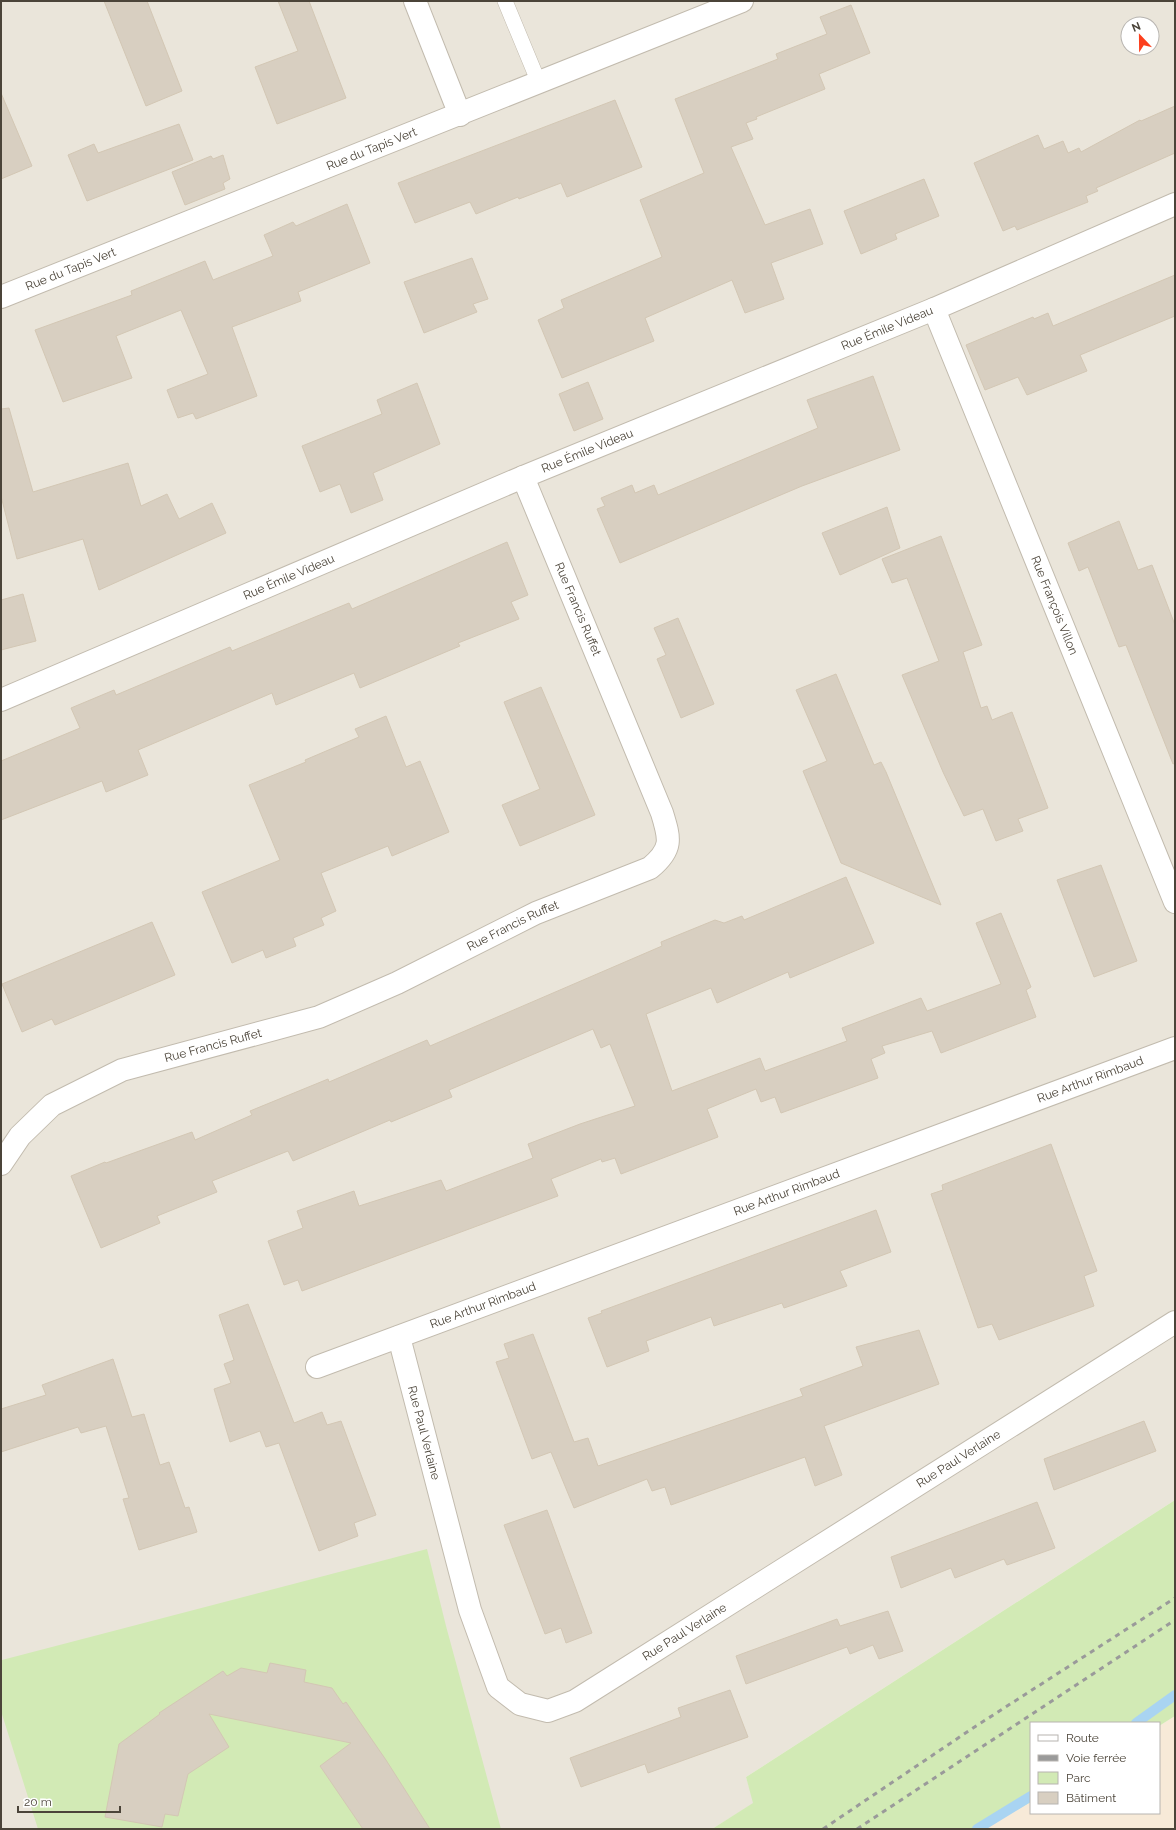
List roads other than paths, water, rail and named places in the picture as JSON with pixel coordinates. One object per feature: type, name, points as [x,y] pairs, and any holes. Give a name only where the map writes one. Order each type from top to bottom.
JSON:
[{"type":"street","points":[[415,1],[460,115]]},
{"type":"street","name":"Rue du Tapis Vert","points":[[1,297],[460,115],[742,1]]},
{"type":"street","name":"Rue Émile Videau","points":[[1,700],[523,477],[934,309],[1175,204]]},
{"type":"street","name":"Rue François Villon","points":[[934,309],[1175,902]]},
{"type":"street","name":"Rue Francis Ruffet","points":[[1,1164],[20,1136],[52,1105],[122,1070],[319,1017],[397,983],[536,913],[650,868],[662,858],[668,848],[668,833],[662,813],[523,477]]},
{"type":"street","name":"Rue Arthur Rimbaud","points":[[317,1367],[1175,1048]]},
{"type":"street","name":"Rue Paul Verlaine","points":[[399,1337],[470,1610],[498,1687],[520,1704],[548,1711],[575,1701],[1175,1322]]},
{"type":"lane","points":[[505,1],[538,83]]},
{"type":"waterway","points":[[1137,1722],[1175,1695]]},
{"type":"waterway","points":[[977,1829],[1030,1797]]},
{"type":"railway","points":[[823,1829],[973,1728],[1175,1598]]},
{"type":"railway","points":[[857,1829],[1175,1620]]}]
